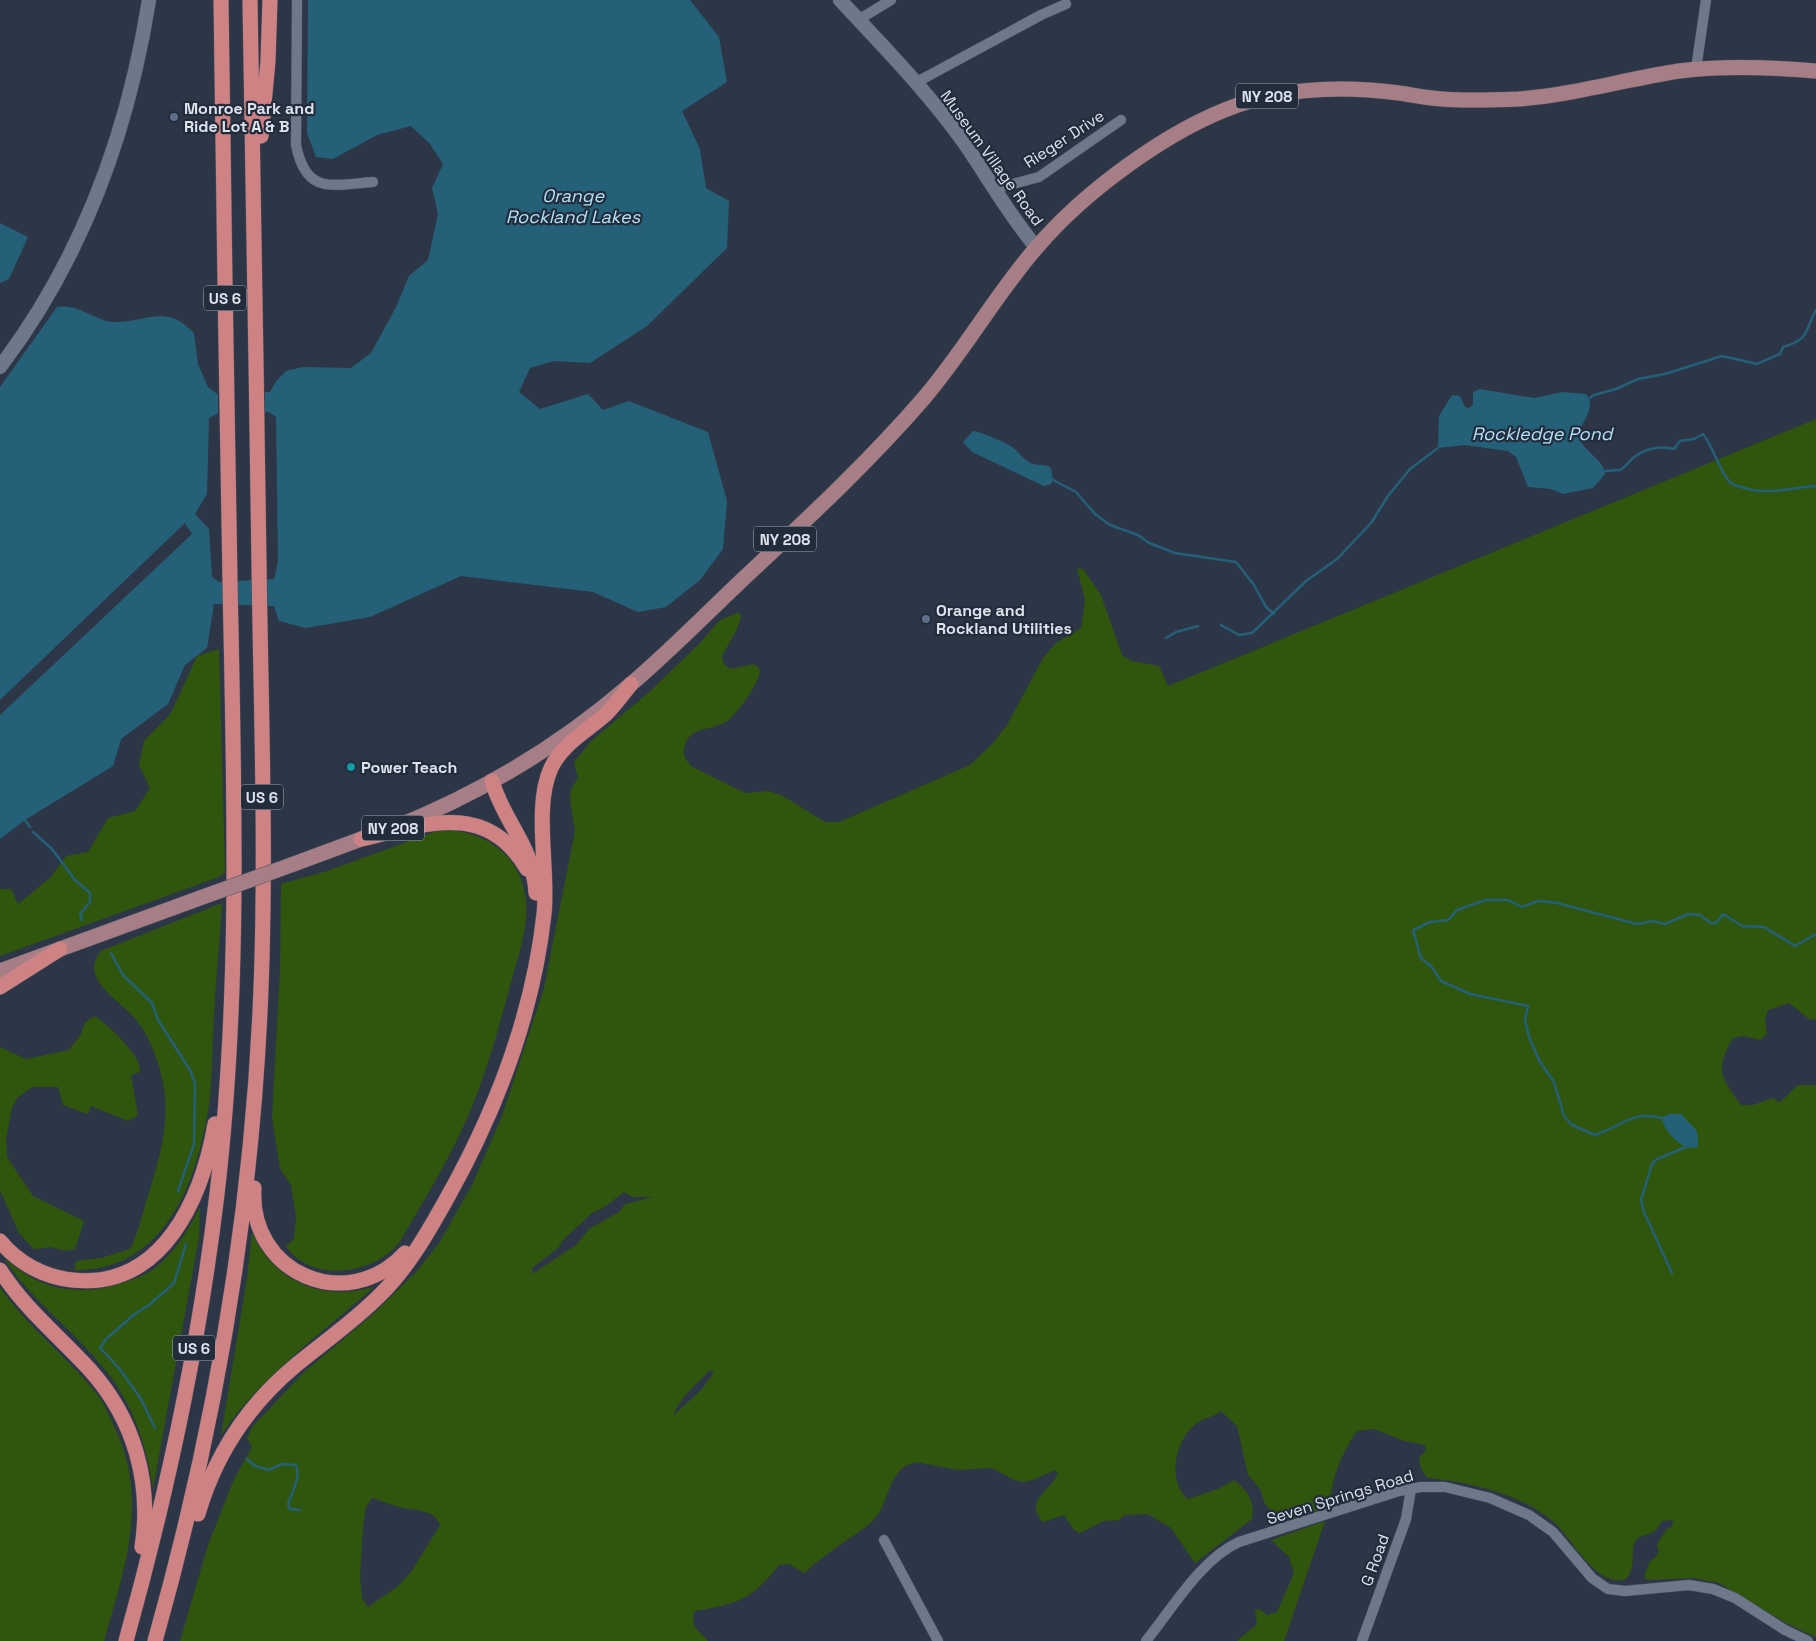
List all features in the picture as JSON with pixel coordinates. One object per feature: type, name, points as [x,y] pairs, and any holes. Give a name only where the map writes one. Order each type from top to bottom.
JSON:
[{"type":"highway","points":[[215,0],[222,54]]},
{"type":"highway","name":"US 6","points":[[126,1641],[171,1464],[198,1326],[217,1193],[230,1049],[235,896],[221,0]]},
{"type":"highway","name":"US 6","points":[[155,1641],[201,1461],[228,1315],[242,1215],[256,1082],[263,914],[250,0]]},
{"type":"highway","points":[[254,227],[260,174],[270,0]]},
{"type":"highway","points":[[165,1607],[179,1574],[210,1479],[240,1425],[259,1401],[281,1379],[348,1324],[393,1281],[424,1238],[459,1175],[500,1085],[522,1019],[541,932],[545,880],[544,804],[546,785],[551,769],[566,747],[607,714],[631,684]]},
{"type":"highway","points":[[492,781],[502,792],[528,838],[545,880]]},
{"type":"highway","points":[[256,1082],[258,1141],[253,1199],[258,1225],[266,1242],[278,1258],[294,1270],[323,1282],[352,1282],[371,1278],[386,1270],[406,1252],[430,1216],[464,1152],[485,1104],[509,1036],[526,974],[536,922],[535,876],[528,853],[492,781]]},
{"type":"highway","points":[[361,839],[436,822],[454,821],[474,825],[490,831],[510,846],[527,868],[536,894]]},
{"type":"highway","points":[[0,987],[60,950]]},
{"type":"highway","points":[[0,1241],[11,1253],[32,1268],[57,1277],[74,1280],[109,1278],[136,1268],[150,1258],[176,1229],[198,1187],[211,1146],[221,1078],[230,1049]]},
{"type":"highway","points":[[0,1270],[25,1304],[105,1388],[118,1408],[134,1444],[143,1479],[145,1526],[141,1554],[121,1641]]},
{"type":"main road","name":"NY 208","points":[[0,971],[432,812],[492,781],[584,722],[631,684],[866,462],[932,388],[1036,248],[1090,195],[1153,149],[1203,119],[1239,104],[1273,94],[1311,90],[1355,89],[1440,99],[1491,101],[1529,98],[1696,69],[1758,67],[1816,71]]},
{"type":"street","points":[[0,367],[48,298],[71,255],[92,207],[128,103],[149,0]]},
{"type":"street","points":[[296,0],[296,145],[300,161],[306,174],[316,181],[329,185],[373,182]]},
{"type":"street","name":"Museum Village Road","points":[[840,0],[964,144],[1012,218],[1036,248]]},
{"type":"street","points":[[858,20],[891,0]]},
{"type":"street","points":[[1696,69],[1706,0]]},
{"type":"street","points":[[914,84],[1032,19],[1066,4]]},
{"type":"street","name":"Rieger Drive","points":[[994,189],[1039,177],[1121,120]]},
{"type":"street","name":"Seven Springs Road","points":[[1146,1641],[1207,1564],[1224,1550],[1239,1542],[1411,1489],[1433,1486],[1472,1492],[1529,1515],[1552,1532],[1592,1578],[1608,1589],[1625,1591],[1689,1585],[1713,1589],[1735,1598],[1777,1626],[1808,1641]]},
{"type":"street","name":"G Road","points":[[1362,1641],[1406,1519],[1411,1489]]},
{"type":"street","points":[[884,1540],[938,1641]]},
{"type":"green space","points":[[1816,419],[1816,1020],[1809,1019],[1789,1003],[1768,1010],[1765,1019],[1767,1034],[1760,1040],[1744,1036],[1733,1038],[1723,1058],[1722,1073],[1741,1105],[1753,1105],[1772,1098],[1780,1102],[1798,1085],[1816,1085],[1816,1637],[1786,1623],[1719,1583],[1694,1578],[1647,1580],[1644,1577],[1649,1563],[1659,1553],[1657,1544],[1666,1530],[1672,1526],[1673,1520],[1662,1521],[1655,1531],[1637,1539],[1634,1545],[1631,1570],[1626,1579],[1616,1580],[1606,1577],[1587,1562],[1557,1525],[1530,1506],[1514,1498],[1479,1487],[1428,1478],[1421,1469],[1419,1457],[1426,1451],[1425,1445],[1404,1441],[1374,1429],[1357,1431],[1347,1448],[1338,1467],[1332,1487],[1331,1507],[1281,1522],[1265,1504],[1260,1489],[1248,1475],[1237,1426],[1221,1411],[1197,1423],[1183,1439],[1176,1460],[1177,1482],[1181,1491],[1188,1499],[1218,1489],[1234,1480],[1249,1497],[1253,1513],[1252,1519],[1195,1563],[1171,1528],[1148,1514],[1124,1515],[1119,1520],[1104,1521],[1080,1533],[1074,1530],[1064,1515],[1043,1522],[1038,1515],[1037,1502],[1055,1479],[1058,1473],[1055,1470],[1033,1480],[1023,1482],[1014,1480],[992,1468],[958,1470],[916,1462],[900,1470],[891,1484],[874,1520],[804,1573],[789,1564],[779,1565],[760,1586],[743,1598],[723,1606],[695,1611],[693,1614],[694,1626],[708,1641],[180,1641],[208,1545],[234,1479],[252,1447],[247,1438],[252,1427],[303,1373],[372,1315],[416,1272],[439,1243],[472,1185],[502,1116],[544,988],[575,831],[570,800],[571,789],[578,778],[574,762],[591,741],[647,694],[699,644],[719,621],[739,612],[741,617],[737,629],[722,656],[724,664],[730,669],[754,664],[760,669],[759,675],[748,697],[732,717],[721,724],[697,732],[688,739],[684,752],[686,759],[691,766],[745,793],[769,791],[783,796],[825,822],[839,822],[970,765],[993,743],[1007,725],[1043,658],[1056,643],[1081,628],[1085,600],[1077,568],[1083,569],[1101,595],[1122,655],[1131,661],[1159,666],[1168,686]],"holes":[[[624,1192],[632,1197],[653,1197],[625,1204],[619,1212],[589,1229],[576,1245],[532,1274],[532,1268],[558,1248],[564,1239],[592,1213],[603,1208]],[[710,1370],[714,1372],[702,1389],[674,1415],[684,1397]],[[372,1498],[399,1507],[428,1513],[440,1525],[411,1572],[397,1587],[368,1607],[362,1598],[360,1577],[366,1507]]]},
{"type":"green space","points":[[219,649],[225,872],[219,877],[0,956],[0,889],[11,889],[18,904],[51,877],[66,856],[88,852],[108,818],[135,811],[150,788],[139,765],[144,741],[171,713],[197,656]]},
{"type":"green space","points":[[453,830],[480,838],[502,851],[518,872],[526,900],[526,921],[522,941],[492,1049],[475,1099],[453,1149],[399,1243],[379,1259],[354,1269],[341,1271],[315,1267],[298,1259],[286,1246],[294,1239],[296,1217],[291,1185],[280,1169],[272,1117],[280,971],[281,884],[327,871],[437,831]]},
{"type":"green space","points":[[222,903],[209,1105],[196,1163],[185,1191],[172,1216],[154,1238],[132,1255],[106,1266],[74,1270],[76,1261],[101,1258],[130,1249],[138,1231],[153,1179],[165,1123],[164,1087],[150,1043],[142,1027],[134,1017],[103,988],[94,970],[95,961],[101,951]]},
{"type":"green space","points":[[95,1016],[124,1042],[136,1058],[140,1072],[131,1075],[138,1115],[128,1121],[91,1106],[88,1114],[63,1105],[58,1087],[32,1087],[17,1098],[12,1108],[6,1139],[7,1157],[33,1196],[84,1221],[75,1249],[66,1251],[50,1247],[34,1249],[19,1233],[0,1190],[0,1047],[26,1059],[69,1050],[81,1034],[85,1022]]},
{"type":"green space","points":[[200,1207],[199,1237],[153,1489],[148,1459],[139,1430],[119,1388],[84,1346],[27,1289],[3,1257],[28,1276],[54,1286],[81,1290],[112,1286],[145,1274],[162,1262],[180,1240]]},
{"type":"green space","points":[[252,1232],[261,1249],[273,1264],[302,1284],[319,1290],[338,1292],[356,1291],[375,1286],[274,1374],[255,1393],[221,1435],[247,1278]]},
{"type":"green space","points":[[0,1287],[22,1315],[97,1394],[108,1412],[124,1452],[130,1479],[132,1506],[130,1532],[126,1559],[104,1641],[0,1641]]},
{"type":"green space","points":[[1325,1521],[1284,1641],[1237,1641],[1257,1624],[1255,1610],[1260,1609],[1267,1615],[1277,1612],[1294,1573],[1289,1557],[1271,1540]]},
{"type":"water","name":"Orange Rockland Lakes","points":[[308,0],[690,0],[719,37],[727,82],[682,111],[700,149],[706,188],[729,201],[727,248],[647,326],[590,363],[554,361],[530,368],[519,392],[540,409],[588,394],[603,410],[629,401],[708,432],[727,501],[723,549],[700,580],[666,607],[638,612],[593,592],[461,576],[370,617],[306,628],[279,621],[274,606],[214,604],[207,648],[185,665],[168,704],[121,739],[113,766],[25,820],[0,839],[0,715],[192,534],[185,523],[0,700],[0,387],[57,307],[65,306],[107,321],[122,322],[166,316],[179,321],[194,333],[198,364],[208,387],[217,394],[270,392],[276,381],[286,371],[303,367],[351,368],[371,353],[396,307],[409,276],[428,260],[438,214],[432,188],[443,164],[430,144],[411,126],[377,135],[333,159],[316,157],[307,133]],"holes":[[[269,412],[276,417],[278,562],[274,579],[219,582],[212,577],[209,529],[195,514],[207,494],[209,418],[217,414]]]},
{"type":"water","points":[[0,223],[28,237],[9,279],[0,283]]},
{"type":"water","name":"Rockledge Pond","points":[[1480,389],[1534,398],[1562,392],[1586,394],[1590,404],[1589,409],[1577,434],[1584,446],[1601,464],[1605,474],[1593,488],[1563,494],[1551,489],[1528,487],[1516,457],[1508,451],[1465,445],[1438,448],[1439,416],[1452,395],[1460,396],[1465,407],[1468,408],[1473,405],[1473,392]]},
{"type":"water","points":[[973,431],[988,435],[1007,444],[1030,463],[1051,468],[1053,480],[1051,484],[1044,486],[972,452],[963,442]]},
{"type":"water","points":[[1669,1114],[1682,1114],[1695,1128],[1698,1147],[1687,1147],[1675,1140],[1663,1123],[1662,1118]]},
{"type":"pier","points":[[265,390],[265,414],[218,416],[218,391]]},
{"type":"waterway","points":[[1590,398],[1638,379],[1665,374],[1722,356],[1757,364],[1780,354],[1783,347],[1802,338],[1816,310]]},
{"type":"waterway","points":[[1605,471],[1620,470],[1646,450],[1663,447],[1674,449],[1680,441],[1694,439],[1703,434],[1711,446],[1725,476],[1734,485],[1768,491],[1816,486]]},
{"type":"waterway","points":[[1221,625],[1239,635],[1252,633],[1306,581],[1337,559],[1371,523],[1388,496],[1410,469],[1438,448]]},
{"type":"waterway","points":[[1053,480],[1076,492],[1095,514],[1110,525],[1138,535],[1149,543],[1175,553],[1236,562],[1254,585],[1266,607],[1274,614]]},
{"type":"waterway","points":[[1166,638],[1176,632],[1198,626]]},
{"type":"waterway","points":[[25,820],[30,827]]},
{"type":"waterway","points":[[33,832],[52,849],[75,880],[90,893],[90,902],[80,914],[82,920]]},
{"type":"waterway","points":[[1662,1118],[1651,1116],[1634,1118],[1595,1135],[1572,1125],[1564,1116],[1554,1082],[1540,1062],[1529,1037],[1525,1019],[1528,1006],[1470,994],[1441,981],[1431,966],[1421,958],[1413,930],[1430,922],[1448,920],[1457,910],[1486,900],[1508,900],[1522,907],[1538,901],[1557,903],[1637,924],[1653,921],[1665,924],[1688,914],[1700,915],[1711,923],[1716,923],[1723,914],[1742,926],[1764,927],[1795,946],[1816,934]]},
{"type":"waterway","points":[[111,953],[123,975],[152,1003],[158,1020],[190,1070],[195,1083],[194,1144],[178,1191]]},
{"type":"waterway","points":[[1672,1273],[1644,1212],[1641,1200],[1652,1164],[1657,1159],[1686,1147]]},
{"type":"waterway","points":[[155,1428],[141,1399],[119,1368],[100,1348],[106,1339],[174,1283],[186,1244]]},
{"type":"waterway","points":[[247,1459],[255,1466],[269,1470],[282,1464],[296,1465],[297,1479],[288,1504],[290,1509],[300,1510]]},
{"type":"place","name":"Monroe Park and Ride Lot A & B","points":[[174,117]]},
{"type":"place","name":"Orange and Rockland Utilities","points":[[926,619]]},
{"type":"place","name":"Power Teach","points":[[351,767]]}]
